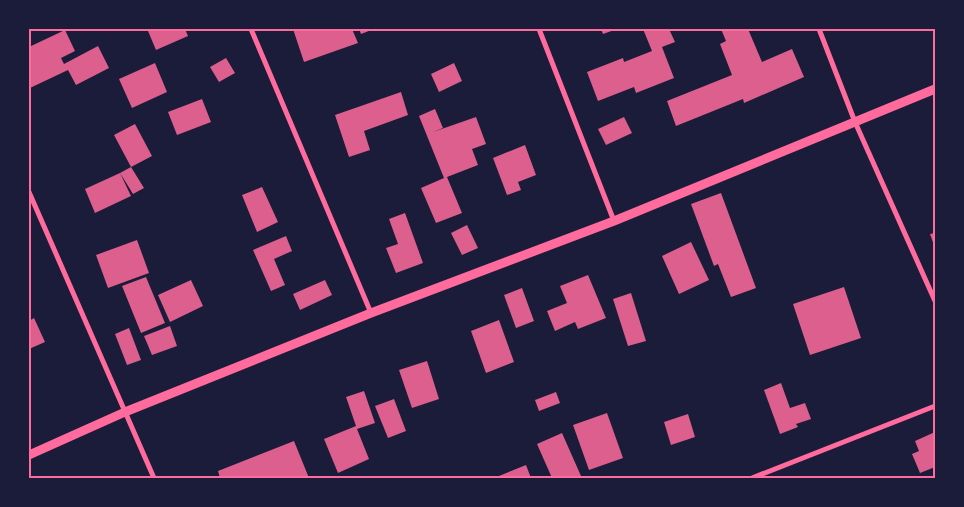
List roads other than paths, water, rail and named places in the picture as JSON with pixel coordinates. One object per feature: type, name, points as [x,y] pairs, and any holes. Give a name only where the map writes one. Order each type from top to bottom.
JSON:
[{"type":"street","points":[[251,29],[372,313]]},
{"type":"street","points":[[539,29],[614,221]]},
{"type":"street","points":[[819,29],[855,122],[935,301]]},
{"type":"street","points":[[29,455],[125,412],[372,313],[614,221],[935,89]]},
{"type":"street","points":[[29,192],[154,478]]},
{"type":"street","points":[[752,478],[935,406]]}]
